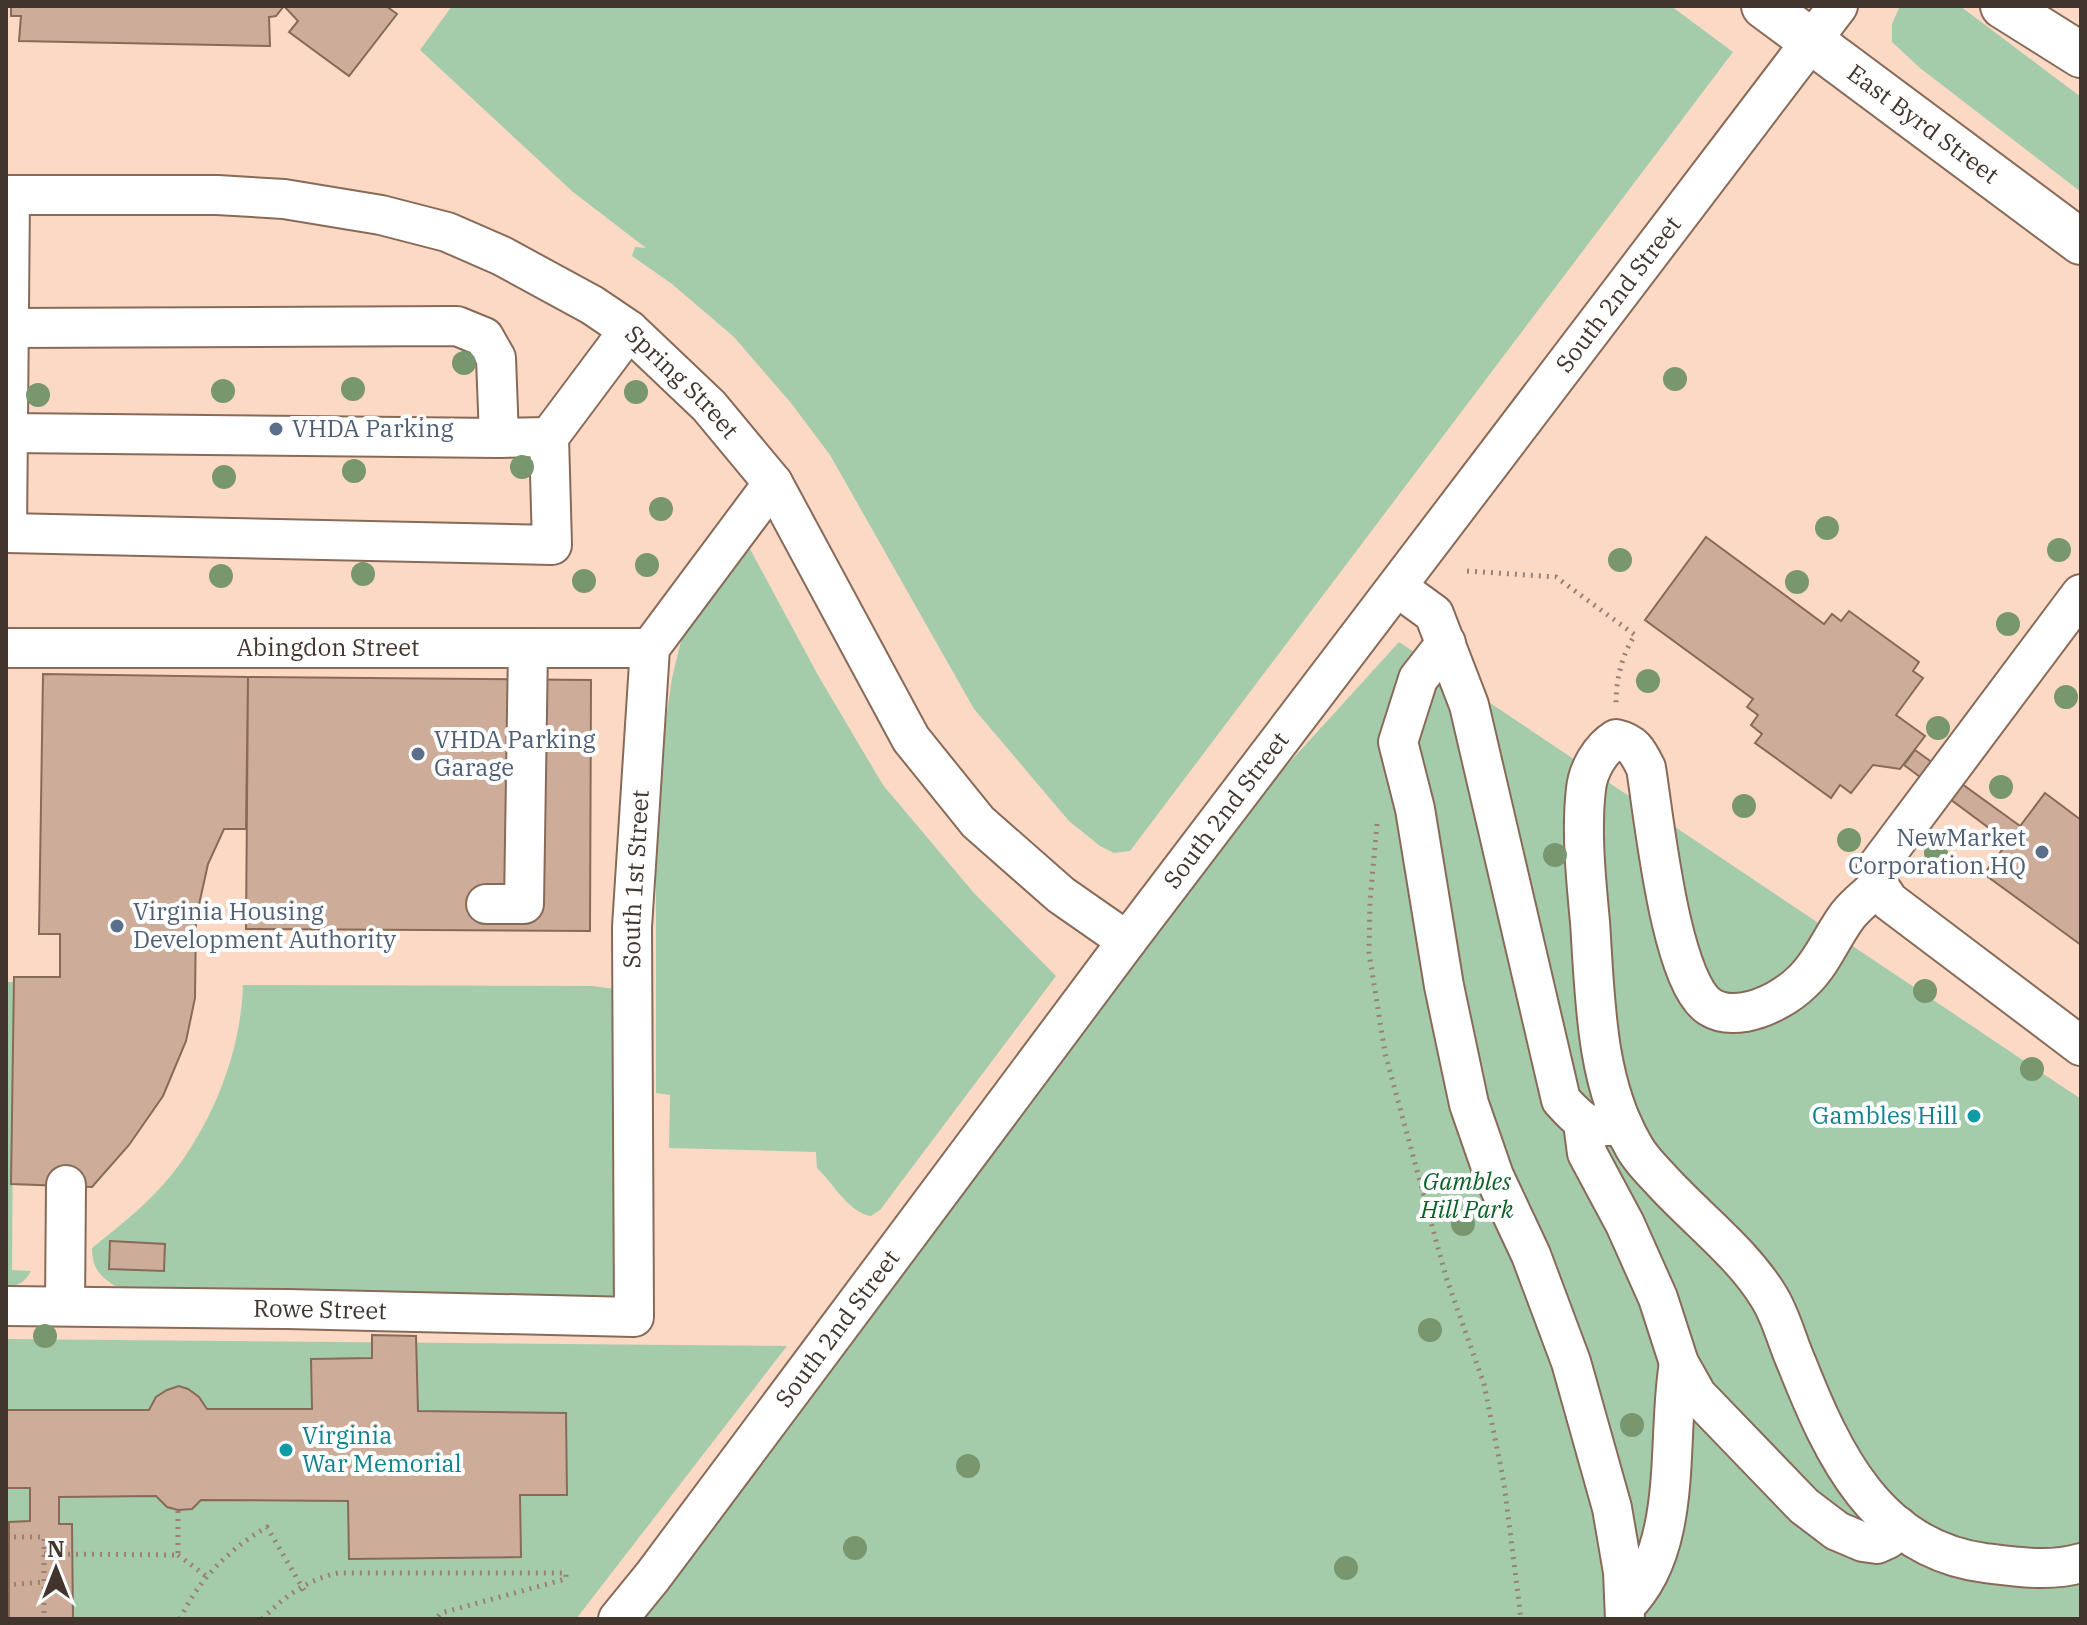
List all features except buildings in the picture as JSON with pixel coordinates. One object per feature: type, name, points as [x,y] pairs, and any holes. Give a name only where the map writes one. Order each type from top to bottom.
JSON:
[{"type":"main road","name":"East Byrd Street","points":[[1764,6],[2081,242]]},
{"type":"main road","points":[[2003,6],[2081,55]]},
{"type":"street","name":"South 2nd Street","points":[[618,1619],[1127,941],[1838,6]]},
{"type":"street","points":[[8,195],[7,533],[552,545],[549,437],[629,330]]},
{"type":"street","name":"Spring Street","points":[[8,195],[217,195],[284,199],[381,215],[447,232],[502,256],[592,305],[629,330],[709,406],[773,483],[911,739],[978,822],[1061,895],[1127,941]]},
{"type":"street","points":[[9,328],[457,326],[484,337],[496,358],[499,438]]},
{"type":"street","points":[[8,433],[549,437]]},
{"type":"street","points":[[650,648],[773,483]]},
{"type":"street","points":[[1397,587],[1434,614],[1469,705],[1561,1100],[1583,1123],[1587,1153],[1625,1224],[1658,1298],[1679,1363],[1697,1395],[1804,1506],[1837,1531],[1863,1542],[1877,1544],[1888,1539],[1898,1526]]},
{"type":"street","points":[[2081,594],[1876,868],[1879,886],[1889,901],[2081,1046]]},
{"type":"street","points":[[1446,643],[1418,679],[1398,742],[1415,809],[1444,986],[1469,1104],[1494,1176],[1531,1255],[1571,1362],[1612,1508],[1623,1572],[1625,1612]]},
{"type":"street","name":"Abingdon Street","points":[[6,648],[314,663],[528,648],[650,648]]},
{"type":"street","points":[[486,904],[524,904],[528,648]]},
{"type":"street","name":"South 1st Street","points":[[634,1317],[632,927],[650,648]]},
{"type":"street","points":[[1879,886],[1847,917],[1827,951],[1803,981],[1778,1000],[1755,1010],[1731,1014],[1708,1006],[1695,989],[1666,906],[1646,768],[1637,749],[1627,741],[1616,739],[1606,745],[1592,768],[1586,788],[1586,871],[1599,1041],[1623,1125],[1634,1148],[1655,1173],[1698,1220],[1752,1270],[1777,1310],[1825,1432],[1851,1478],[1882,1515],[1922,1544],[1965,1560],[2018,1567],[2081,1563]]},
{"type":"street","points":[[1583,1123],[1623,1125]]},
{"type":"street","points":[[65,1306],[66,1185]]},
{"type":"street","name":"Rowe Street","points":[[6,1306],[634,1317]]},
{"type":"street","points":[[1625,1612],[1640,1590],[1663,1528],[1671,1487],[1679,1363]]},
{"type":"path","points":[[1467,571],[1556,577],[1635,635],[1628,645],[1616,692],[1616,739]]},
{"type":"path","points":[[1379,813],[1370,901],[1369,953],[1385,1053],[1446,1277],[1484,1384],[1504,1483],[1521,1619]]},
{"type":"path","points":[[178,1510],[178,1555]]},
{"type":"path","points":[[180,1619],[206,1576],[244,1541],[267,1527],[303,1589]]},
{"type":"path","points":[[6,1537],[44,1537],[44,1619]]},
{"type":"path","points":[[44,1554],[178,1555],[206,1576]]},
{"type":"path","points":[[262,1619],[321,1577],[338,1573],[566,1573],[566,1579],[441,1613],[436,1619]]},
{"type":"path","points":[[6,1585],[44,1582]]},
{"type":"green space","points":[[452,6],[1671,6],[1733,52],[1130,851],[1114,853],[1100,846],[1069,821],[974,709],[830,455],[791,403],[734,337],[672,284],[632,256],[635,247],[646,248],[573,192],[420,50]]},
{"type":"green space","points":[[1900,6],[1960,6],[2081,97],[2081,192],[1920,68],[1892,42],[1892,24]]},
{"type":"green space","points":[[750,549],[819,677],[883,785],[974,893],[1056,976],[880,1210],[871,1216],[849,1204],[817,1168],[816,1152],[669,1148],[670,1095],[656,1093],[656,853],[662,747],[672,678],[682,637]]},
{"type":"green space","name":"Gambles Hill Park","points":[[1399,642],[2081,1099],[2081,1619],[618,1619],[1127,941]]},
{"type":"green space","points":[[6,982],[14,982],[12,1270],[31,1271],[21,1283],[6,1287]]},
{"type":"green space","points":[[243,985],[593,986],[615,989],[616,1289],[612,1296],[117,1287],[106,1280],[95,1266],[92,1248],[155,1193],[173,1173],[201,1131],[231,1060]]},
{"type":"green space","points":[[6,1339],[787,1346],[576,1619],[6,1619]]},
{"type":"place","name":"VHDA Parking","points":[[276,429]]},
{"type":"place","name":"VHDA Parking Garage","points":[[418,754]]},
{"type":"place","name":"NewMarket Corporation HQ","points":[[2042,852]]},
{"type":"place","name":"Virginia Housing Development Authority","points":[[117,926]]},
{"type":"place","name":"Gambles Hill","points":[[1974,1116]]},
{"type":"place","name":"Virginia War Memorial","points":[[286,1450]]}]
